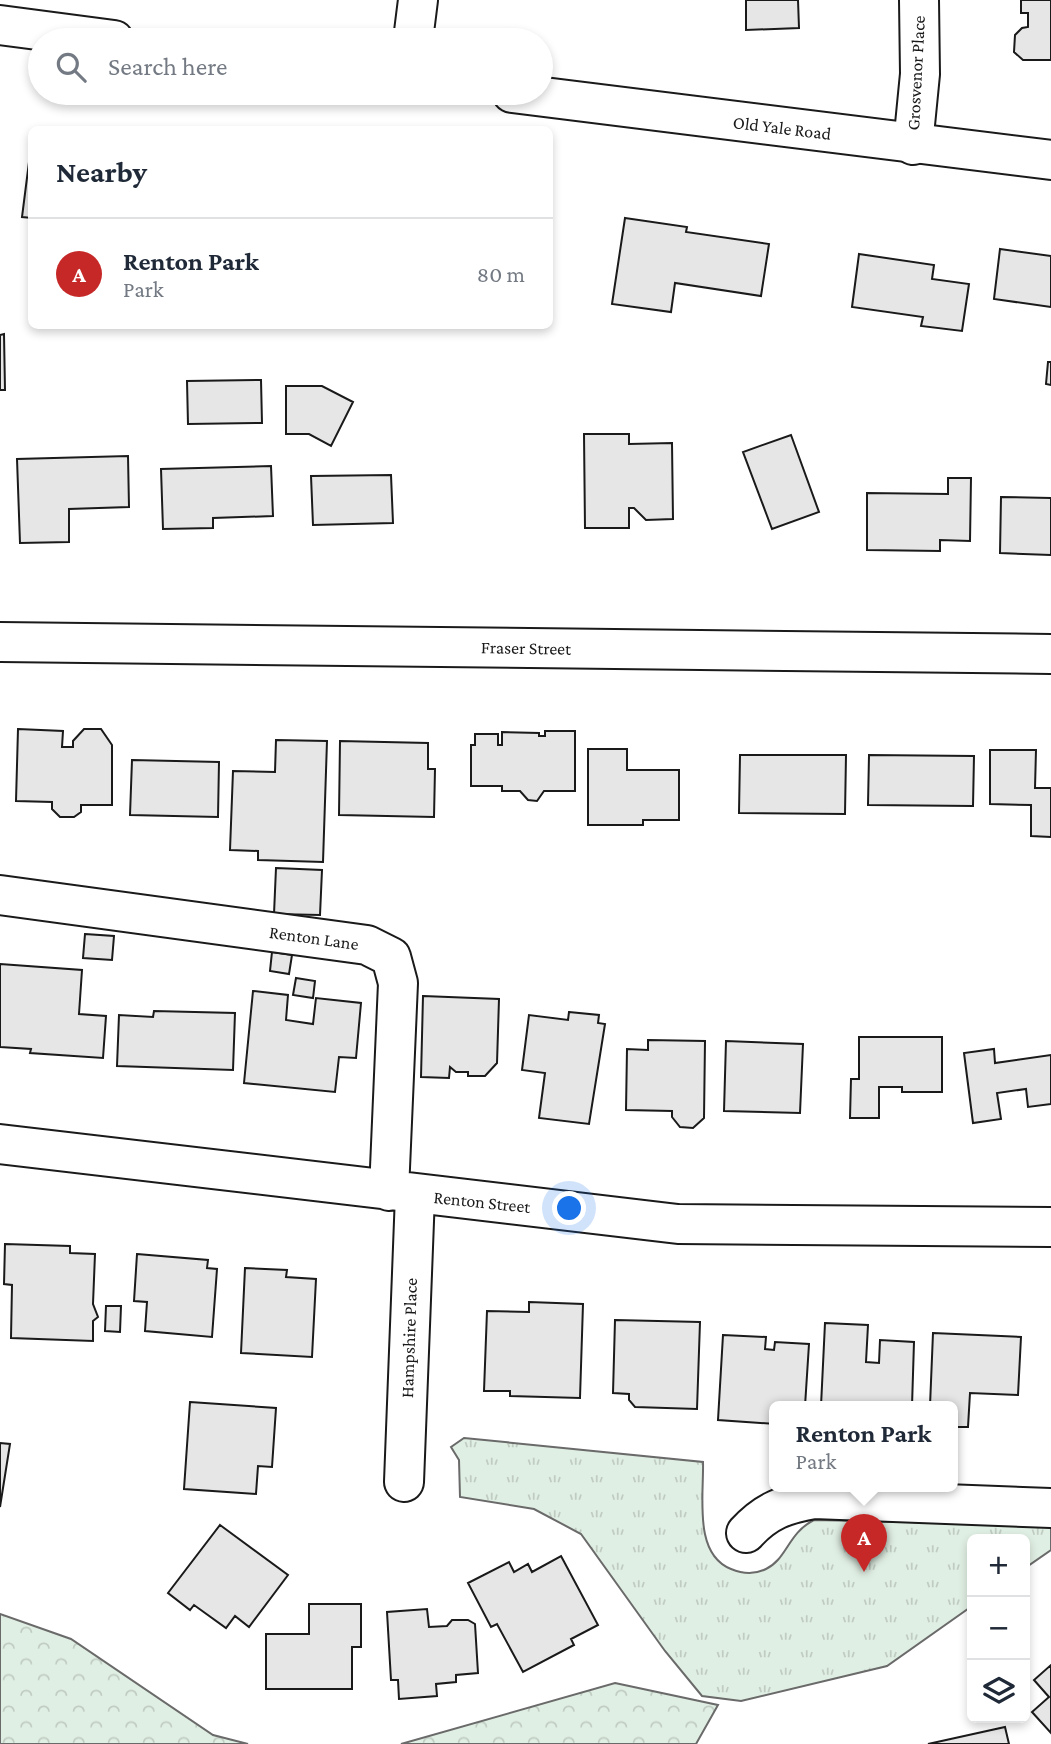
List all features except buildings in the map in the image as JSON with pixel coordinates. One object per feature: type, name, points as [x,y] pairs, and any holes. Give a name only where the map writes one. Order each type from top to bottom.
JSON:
[{"type":"street","points":[[414,28],[418,0]]},
{"type":"street","name":"Grosvenor Place","points":[[913,145],[920,74],[919,0]]},
{"type":"street","points":[[0,25],[28,29]]},
{"type":"street","name":"Old Yale Road","points":[[553,98],[1051,160]]},
{"type":"street","name":"Fraser Street","points":[[0,642],[1051,654]]},
{"type":"street","name":"Renton Lane","points":[[0,895],[367,945],[391,957],[398,982],[402,1193]]},
{"type":"street","name":"Renton Street","points":[[0,1144],[678,1224],[1051,1227]]},
{"type":"street","name":"Hampshire Place","points":[[402,1193],[404,1482]]},
{"type":"street","points":[[746,1533],[761,1516],[786,1504],[814,1499],[1051,1508]]},
{"type":"green space","points":[[464,1438],[703,1462],[702,1506],[706,1537],[711,1551],[719,1561],[740,1572],[757,1572],[773,1565],[798,1532],[814,1520],[1051,1525],[1051,1550],[1030,1565],[1030,1534],[967,1534],[967,1610],[887,1666],[741,1701],[702,1696],[665,1651],[581,1534],[534,1509],[460,1497],[459,1460],[451,1447]]},
{"type":"green space","points":[[0,1614],[71,1639],[213,1735],[248,1744],[0,1744]]},
{"type":"green space","points":[[615,1683],[718,1705],[696,1744],[401,1744]]},
{"type":"place","name":"Renton Park","points":[[864,1572]]}]
